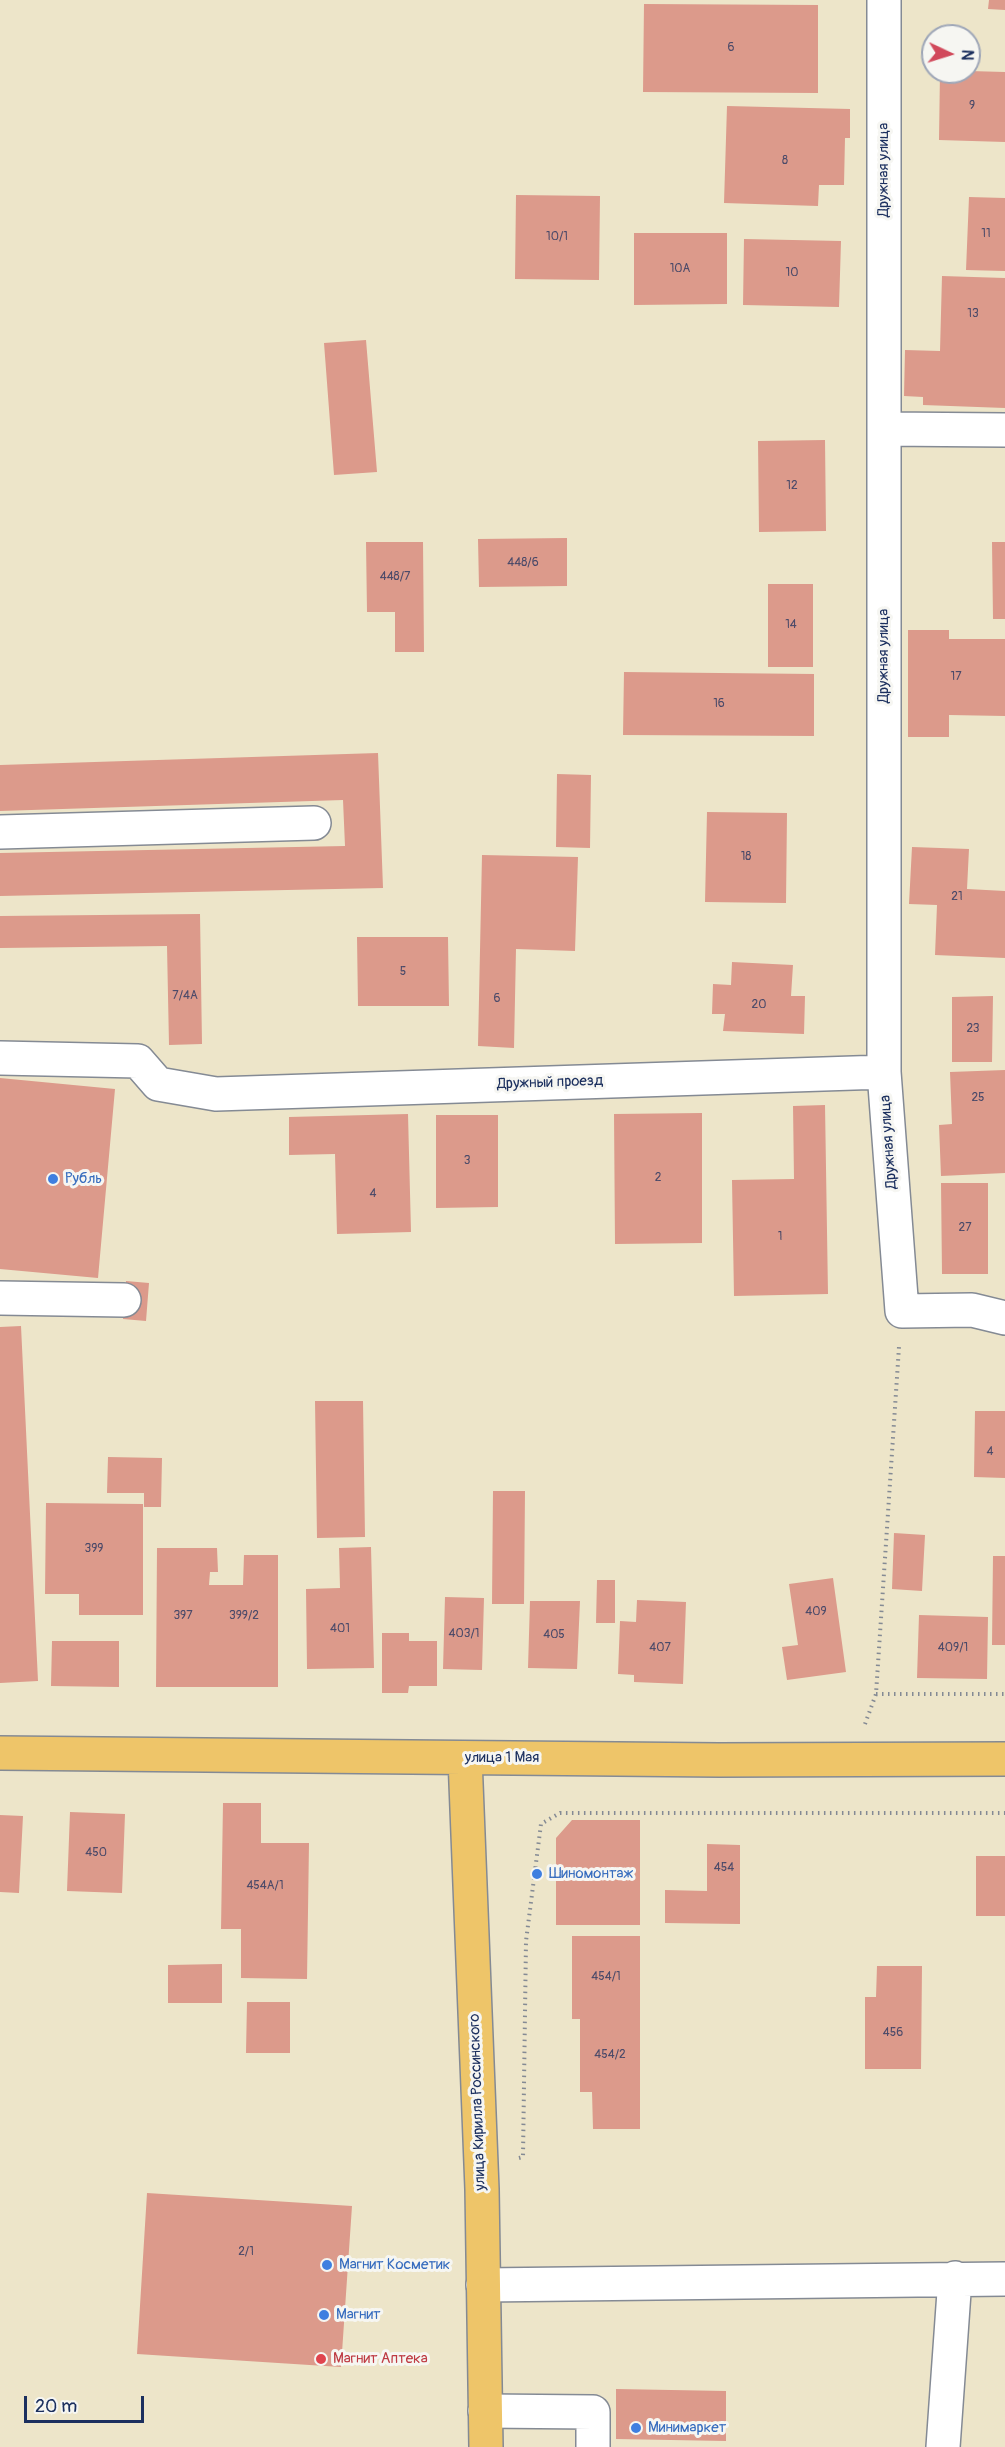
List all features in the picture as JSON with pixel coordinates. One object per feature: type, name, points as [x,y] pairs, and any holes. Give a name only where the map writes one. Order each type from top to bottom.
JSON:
[{"type":"main road","name":"улица 1 Мая","points":[[0,1754],[1005,1759]]},
{"type":"main road","name":"улица Кирилла Россинского","points":[[465,1758],[482,2189],[486,2447]]},
{"type":"street","name":"Дружная улица","points":[[884,0],[884,1072],[902,1311]]},
{"type":"street","points":[[884,429],[1005,429]]},
{"type":"street","points":[[0,832],[314,823]]},
{"type":"street","name":"Дружный проезд","points":[[0,1058],[138,1061],[158,1083],[216,1094],[884,1072]]},
{"type":"street","points":[[0,1298],[124,1300]]},
{"type":"street","points":[[902,1311],[972,1310],[1005,1318]]},
{"type":"street","points":[[943,2447],[955,2278]]},
{"type":"street","points":[[483,2285],[1005,2279]]},
{"type":"street","points":[[485,2411],[593,2412],[593,2447]]},
{"type":"path","points":[[852,1758],[876,1694],[902,1311]]},
{"type":"path","points":[[876,1694],[1005,1694]]},
{"type":"path","points":[[517,2158],[523,2157],[526,1941],[541,1824],[560,1813],[1005,1813]]},
{"type":"building","points":[[989,0],[1005,0],[1005,10],[988,9]]},
{"type":"building","points":[[644,4],[818,5],[818,93],[643,92]]},
{"type":"building","points":[[981,71],[1005,72],[1005,142],[939,140],[940,84],[981,84]]},
{"type":"building","points":[[727,106],[850,109],[850,138],[845,138],[844,185],[819,185],[818,206],[724,203]]},
{"type":"building","points":[[516,195],[600,196],[599,280],[515,279]]},
{"type":"building","points":[[969,197],[1005,198],[1005,271],[966,270]]},
{"type":"building","points":[[634,233],[727,233],[727,304],[634,305]]},
{"type":"building","points":[[744,239],[841,241],[839,307],[743,305]]},
{"type":"building","points":[[942,276],[1005,278],[1005,408],[923,405],[923,397],[904,396],[905,350],[940,351]]},
{"type":"building","points":[[366,340],[377,472],[334,475],[324,343]]},
{"type":"building","points":[[825,440],[826,531],[759,532],[758,441]]},
{"type":"building","points":[[567,538],[567,586],[479,587],[478,539]]},
{"type":"building","points":[[366,542],[423,542],[424,652],[395,652],[395,612],[367,612]]},
{"type":"building","points":[[992,542],[1005,542],[1005,619],[993,619]]},
{"type":"building","points":[[768,584],[813,584],[813,667],[768,667]]},
{"type":"building","points":[[908,630],[949,630],[949,639],[1005,639],[1005,716],[949,715],[949,737],[908,737]]},
{"type":"building","points":[[624,672],[814,674],[814,736],[623,735]]},
{"type":"building","points":[[378,753],[383,888],[0,896],[0,853],[345,846],[343,800],[0,811],[0,765]]},
{"type":"building","points":[[557,774],[591,775],[590,848],[556,847]]},
{"type":"building","points":[[707,812],[787,813],[786,903],[705,902]]},
{"type":"building","points":[[912,847],[969,849],[967,889],[1005,891],[1005,958],[935,955],[937,905],[909,904]]},
{"type":"building","points":[[482,855],[578,857],[575,951],[516,949],[514,1048],[478,1046]]},
{"type":"building","points":[[200,914],[202,1044],[169,1045],[167,946],[0,948],[0,916]]},
{"type":"building","points":[[357,937],[448,937],[449,1006],[358,1006]]},
{"type":"building","points":[[732,962],[793,965],[791,996],[805,996],[804,1034],[723,1031],[725,1014],[712,1014],[713,984],[731,985]]},
{"type":"building","points":[[993,996],[992,1062],[952,1062],[952,997]]},
{"type":"building","points":[[1005,1070],[1005,1173],[941,1176],[939,1125],[952,1124],[950,1072]]},
{"type":"building","name":"Рубль","points":[[0,1078],[115,1089],[98,1278],[0,1269]]},
{"type":"building","points":[[825,1105],[828,1294],[734,1296],[732,1180],[794,1179],[793,1106]]},
{"type":"building","points":[[702,1113],[702,1243],[615,1244],[614,1114]]},
{"type":"building","points":[[408,1114],[411,1232],[337,1234],[335,1154],[289,1155],[289,1117]]},
{"type":"building","points":[[436,1115],[498,1115],[498,1207],[436,1208]]},
{"type":"building","points":[[941,1183],[988,1183],[988,1274],[942,1274]]},
{"type":"building","points":[[126,1281],[149,1283],[146,1321],[123,1319]]},
{"type":"building","points":[[21,1326],[38,1681],[0,1683],[0,1327]]},
{"type":"building","points":[[315,1401],[363,1401],[365,1537],[317,1538]]},
{"type":"building","points":[[975,1411],[1005,1411],[1005,1478],[974,1477]]},
{"type":"building","points":[[108,1457],[162,1458],[161,1507],[144,1507],[144,1493],[107,1493]]},
{"type":"building","points":[[493,1491],[525,1491],[524,1604],[492,1604]]},
{"type":"building","points":[[46,1503],[143,1504],[143,1615],[79,1615],[79,1594],[45,1594]]},
{"type":"building","points":[[894,1533],[925,1535],[922,1591],[892,1589]]},
{"type":"building","points":[[371,1547],[374,1668],[307,1669],[306,1589],[340,1588],[339,1548]]},
{"type":"building","points":[[157,1548],[217,1548],[218,1572],[210,1572],[209,1585],[243,1585],[244,1555],[278,1555],[278,1687],[156,1687]]},
{"type":"building","points":[[993,1556],[1005,1556],[1005,1645],[992,1645]]},
{"type":"building","points":[[833,1578],[846,1672],[787,1680],[782,1647],[798,1645],[789,1584]]},
{"type":"building","points":[[597,1580],[615,1580],[615,1623],[596,1623]]},
{"type":"building","points":[[445,1597],[484,1598],[482,1670],[443,1669]]},
{"type":"building","points":[[637,1600],[686,1602],[683,1684],[634,1682],[634,1675],[618,1674],[620,1621],[636,1622]]},
{"type":"building","points":[[530,1601],[580,1601],[577,1669],[528,1668]]},
{"type":"building","points":[[919,1615],[988,1617],[987,1679],[917,1678]]},
{"type":"building","points":[[382,1633],[409,1633],[409,1641],[437,1641],[437,1686],[409,1686],[408,1693],[382,1693]]},
{"type":"building","points":[[52,1641],[119,1641],[119,1687],[51,1686]]},
{"type":"building","points":[[223,1803],[261,1803],[261,1843],[309,1843],[307,1979],[241,1978],[241,1929],[221,1929]]},
{"type":"building","points":[[70,1812],[125,1814],[122,1893],[67,1891]]},
{"type":"building","points":[[0,1815],[23,1816],[19,1893],[0,1892]]},
{"type":"building","points":[[572,1820],[640,1820],[640,1925],[556,1925],[556,1838]]},
{"type":"building","points":[[707,1844],[740,1845],[740,1924],[665,1923],[665,1890],[707,1891]]},
{"type":"building","points":[[976,1856],[1005,1856],[1005,1916],[976,1916]]},
{"type":"building","points":[[572,1936],[640,1936],[640,2129],[593,2129],[592,2092],[580,2092],[580,2019],[572,2019]]},
{"type":"building","points":[[222,1964],[222,2003],[168,2003],[168,1965]]},
{"type":"building","points":[[877,1966],[922,1966],[921,2069],[865,2069],[865,1997],[876,1997]]},
{"type":"building","points":[[247,2002],[290,2002],[290,2053],[246,2053]]},
{"type":"building","points":[[147,2193],[352,2206],[341,2367],[137,2354]]},
{"type":"building","points":[[616,2389],[726,2391],[726,2441],[616,2439]]},
{"type":"place","name":"Рубль","points":[[53,1179]]},
{"type":"place","name":"Шиномонтаж","points":[[537,1874]]},
{"type":"place","name":"Магнит Косметик","points":[[327,2265]]},
{"type":"place","name":"Магнит","points":[[324,2315]]},
{"type":"place","name":"Магнит Аптека","points":[[321,2359]]},
{"type":"place","name":"Минимаркет","points":[[636,2428]]}]
